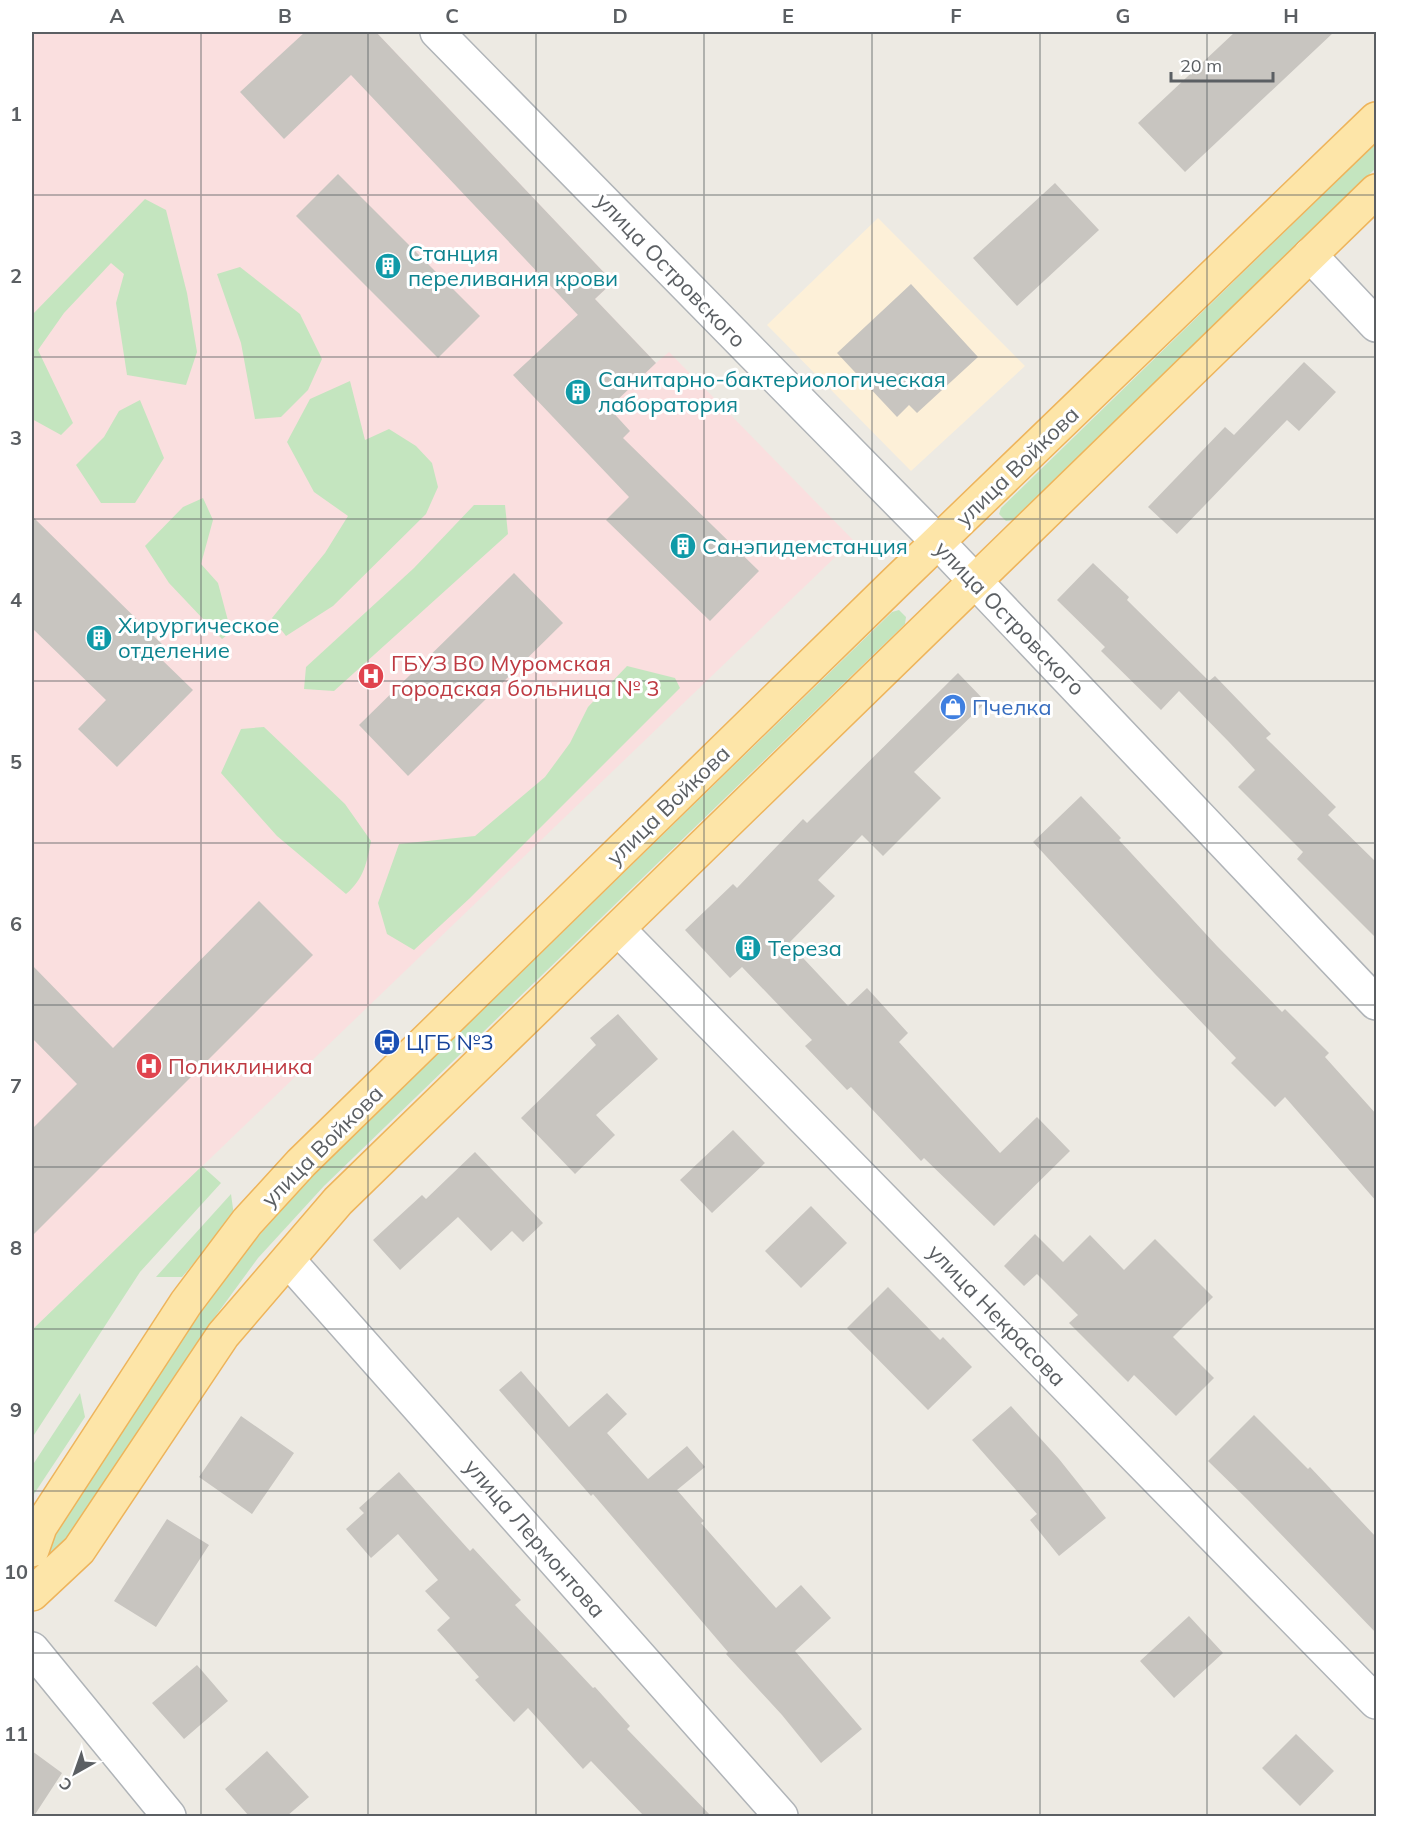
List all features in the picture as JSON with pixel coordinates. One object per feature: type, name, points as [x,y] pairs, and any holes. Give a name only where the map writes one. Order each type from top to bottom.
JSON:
[{"type":"main road","name":"улица Войкова","points":[[32,1550],[40,1527],[186,1303],[247,1222],[302,1163],[938,542],[1377,119]]},
{"type":"main road","points":[[32,1594],[79,1550],[224,1335],[338,1201],[1377,191]]},
{"type":"street","name":"улица Островского","points":[[438,32],[938,542],[1377,1003]]},
{"type":"street","points":[[1310,255],[1377,325]]},
{"type":"street","name":"улица Некрасова","points":[[618,929],[1377,1702]]},
{"type":"street","name":"улица Лермонтова","points":[[288,1260],[781,1816]]},
{"type":"street","points":[[32,1649],[169,1816]]},
{"type":"shaded area","name":"ГБУЗ ВО Муромская городская больница № 3","points":[[32,32],[376,32],[613,282],[595,299],[656,363],[669,352],[853,540],[32,1330]]},
{"type":"shaded area","points":[[878,218],[1025,366],[911,471],[767,325]]},
{"type":"green space","points":[[1376,143],[1376,168],[1014,520],[1006,521],[999,514],[1001,508]]},
{"type":"green space","points":[[145,199],[166,210],[187,293],[197,352],[186,385],[127,375],[116,303],[124,274],[111,263],[64,313],[38,350],[73,423],[61,435],[32,419],[32,315]]},
{"type":"green space","points":[[240,267],[300,314],[322,359],[308,390],[281,417],[255,419],[241,343],[217,274]]},
{"type":"green space","points":[[350,381],[365,440],[389,429],[416,446],[432,463],[438,487],[426,514],[333,606],[286,636],[272,618],[325,553],[348,516],[314,492],[287,442],[310,399]]},
{"type":"green space","points":[[140,400],[164,458],[135,503],[101,503],[76,465],[104,437],[119,411]]},
{"type":"green space","points":[[203,498],[213,520],[201,564],[218,583],[231,632],[222,639],[169,583],[145,546],[183,507]]},
{"type":"green space","points":[[474,505],[505,505],[508,534],[334,691],[304,689],[306,667],[414,568]]},
{"type":"green space","points":[[899,610],[906,617],[905,624],[324,1186],[258,1258],[209,1325],[55,1565],[46,1570],[37,1564],[40,1556],[199,1315],[253,1242],[313,1175],[892,612]]},
{"type":"green space","points":[[627,666],[675,678],[680,688],[470,898],[414,950],[387,934],[378,903],[399,844],[475,836],[545,777],[570,743],[588,707]]},
{"type":"green space","points":[[264,727],[345,804],[371,841],[361,876],[346,894],[277,836],[221,773],[241,729]]},
{"type":"green space","points":[[202,1166],[221,1183],[140,1272],[32,1438],[32,1330]]},
{"type":"green space","points":[[231,1194],[234,1216],[182,1277],[156,1277]]},
{"type":"green space","points":[[80,1393],[85,1417],[32,1497],[32,1466]]},
{"type":"building","points":[[305,32],[376,32],[613,282],[578,315],[351,75],[284,139],[240,92]]},
{"type":"building","points":[[1235,32],[1334,32],[1185,172],[1138,123]]},
{"type":"building","name":"Станция переливания крови","points":[[338,174],[480,316],[438,358],[296,216]]},
{"type":"building","points":[[1055,183],[1099,230],[1017,306],[973,258]]},
{"type":"building","points":[[911,284],[978,357],[917,413],[909,405],[897,417],[837,353]]},
{"type":"building","points":[[595,299],[656,363],[609,408],[630,431],[623,438],[759,571],[710,621],[606,520],[629,497],[513,375]]},
{"type":"building","points":[[1304,362],[1336,392],[1299,431],[1287,420],[1177,534],[1148,507],[1225,427],[1234,435]]},
{"type":"building","name":"Хирургическое отделение","points":[[32,516],[167,649],[159,657],[193,690],[117,767],[78,729],[106,700],[32,628]]},
{"type":"building","points":[[1093,563],[1129,597],[1127,600],[1209,681],[1215,676],[1271,734],[1266,738],[1336,807],[1328,815],[1377,863],[1377,939],[1297,859],[1303,852],[1238,787],[1255,770],[1229,742],[1179,691],[1161,710],[1101,651],[1105,647],[1057,600]]},
{"type":"building","points":[[514,573],[563,623],[408,776],[359,725]]},
{"type":"building","points":[[958,673],[986,702],[914,772],[941,798],[883,856],[862,835],[818,880],[835,896],[789,943],[848,1006],[867,988],[908,1033],[899,1042],[1000,1153],[1037,1117],[1070,1151],[994,1226],[924,1158],[921,1161],[851,1087],[847,1090],[805,1046],[812,1040],[742,967],[730,978],[685,930],[733,884],[737,888],[803,819],[807,823]]},
{"type":"building","points":[[1081,796],[1217,946],[1282,1012],[1285,1009],[1329,1053],[1325,1057],[1377,1115],[1377,1202],[1285,1097],[1275,1107],[1231,1063],[1236,1058],[1033,842]]},
{"type":"building","name":"Поликлиника","points":[[259,901],[313,955],[32,1236],[32,1129],[77,1084],[32,1038],[32,965],[113,1048]]},
{"type":"building","points":[[618,1014],[658,1059],[596,1115],[615,1135],[575,1174],[521,1118],[596,1045],[590,1038]]},
{"type":"building","points":[[733,1130],[765,1163],[712,1213],[680,1180]]},
{"type":"building","points":[[475,1152],[543,1223],[523,1242],[512,1231],[491,1251],[458,1217],[400,1270],[373,1240],[422,1195],[426,1199]]},
{"type":"building","points":[[811,1206],[847,1243],[801,1288],[765,1251]]},
{"type":"building","points":[[1035,1234],[1063,1262],[1090,1235],[1124,1270],[1155,1239],[1213,1297],[1173,1337],[1214,1378],[1176,1416],[1134,1375],[1128,1382],[1069,1323],[1078,1315],[1037,1274],[1024,1286],[1004,1266]]},
{"type":"building","points":[[888,1287],[940,1340],[943,1337],[972,1367],[928,1410],[847,1328]]},
{"type":"building","points":[[521,1371],[569,1427],[607,1393],[627,1414],[607,1433],[648,1479],[687,1446],[705,1467],[677,1490],[704,1521],[701,1523],[776,1608],[801,1585],[831,1618],[795,1651],[862,1729],[821,1763],[782,1715],[726,1654],[728,1652],[593,1494],[591,1496],[499,1390]]},
{"type":"building","points":[[1011,1406],[1059,1459],[1106,1518],[1059,1556],[1030,1520],[1037,1514],[972,1440]]},
{"type":"building","points":[[1254,1415],[1308,1469],[1310,1467],[1377,1538],[1377,1634],[1208,1461]]},
{"type":"building","points":[[241,1416],[294,1453],[252,1514],[199,1477]]},
{"type":"building","points":[[399,1472],[470,1551],[473,1548],[521,1600],[515,1605],[593,1688],[595,1687],[630,1726],[627,1729],[711,1816],[644,1816],[591,1761],[583,1769],[528,1708],[514,1722],[475,1680],[479,1677],[437,1630],[450,1618],[425,1591],[438,1580],[398,1534],[371,1558],[346,1529],[364,1513],[359,1508]]},
{"type":"building","points":[[167,1519],[209,1545],[156,1627],[114,1601]]},
{"type":"building","points":[[1189,1616],[1223,1653],[1174,1698],[1140,1661]]},
{"type":"building","points":[[197,1665],[228,1701],[184,1739],[152,1703]]},
{"type":"building","points":[[1296,1734],[1334,1771],[1300,1806],[1262,1768]]},
{"type":"building","points":[[32,1751],[62,1773],[34,1816],[32,1816]]},
{"type":"building","points":[[267,1751],[309,1797],[287,1816],[249,1816],[225,1789]]},
{"type":"place","name":"Станция переливания крови","points":[[388,266]]},
{"type":"place","name":"Санитарно-бактериологическая лаборатория","points":[[578,392]]},
{"type":"place","name":"Cанэпидемстанция","points":[[683,546]]},
{"type":"place","name":"Хирургическое отделение","points":[[99,638]]},
{"type":"place","name":"ГБУЗ ВО Муромская городская больница № 3","points":[[371,676]]},
{"type":"place","name":"Пчелка","points":[[953,707]]},
{"type":"place","name":"Тереза","points":[[748,948]]},
{"type":"place","name":"ЦГБ №3","points":[[387,1042]]},
{"type":"place","name":"Поликлиника","points":[[149,1066]]}]
